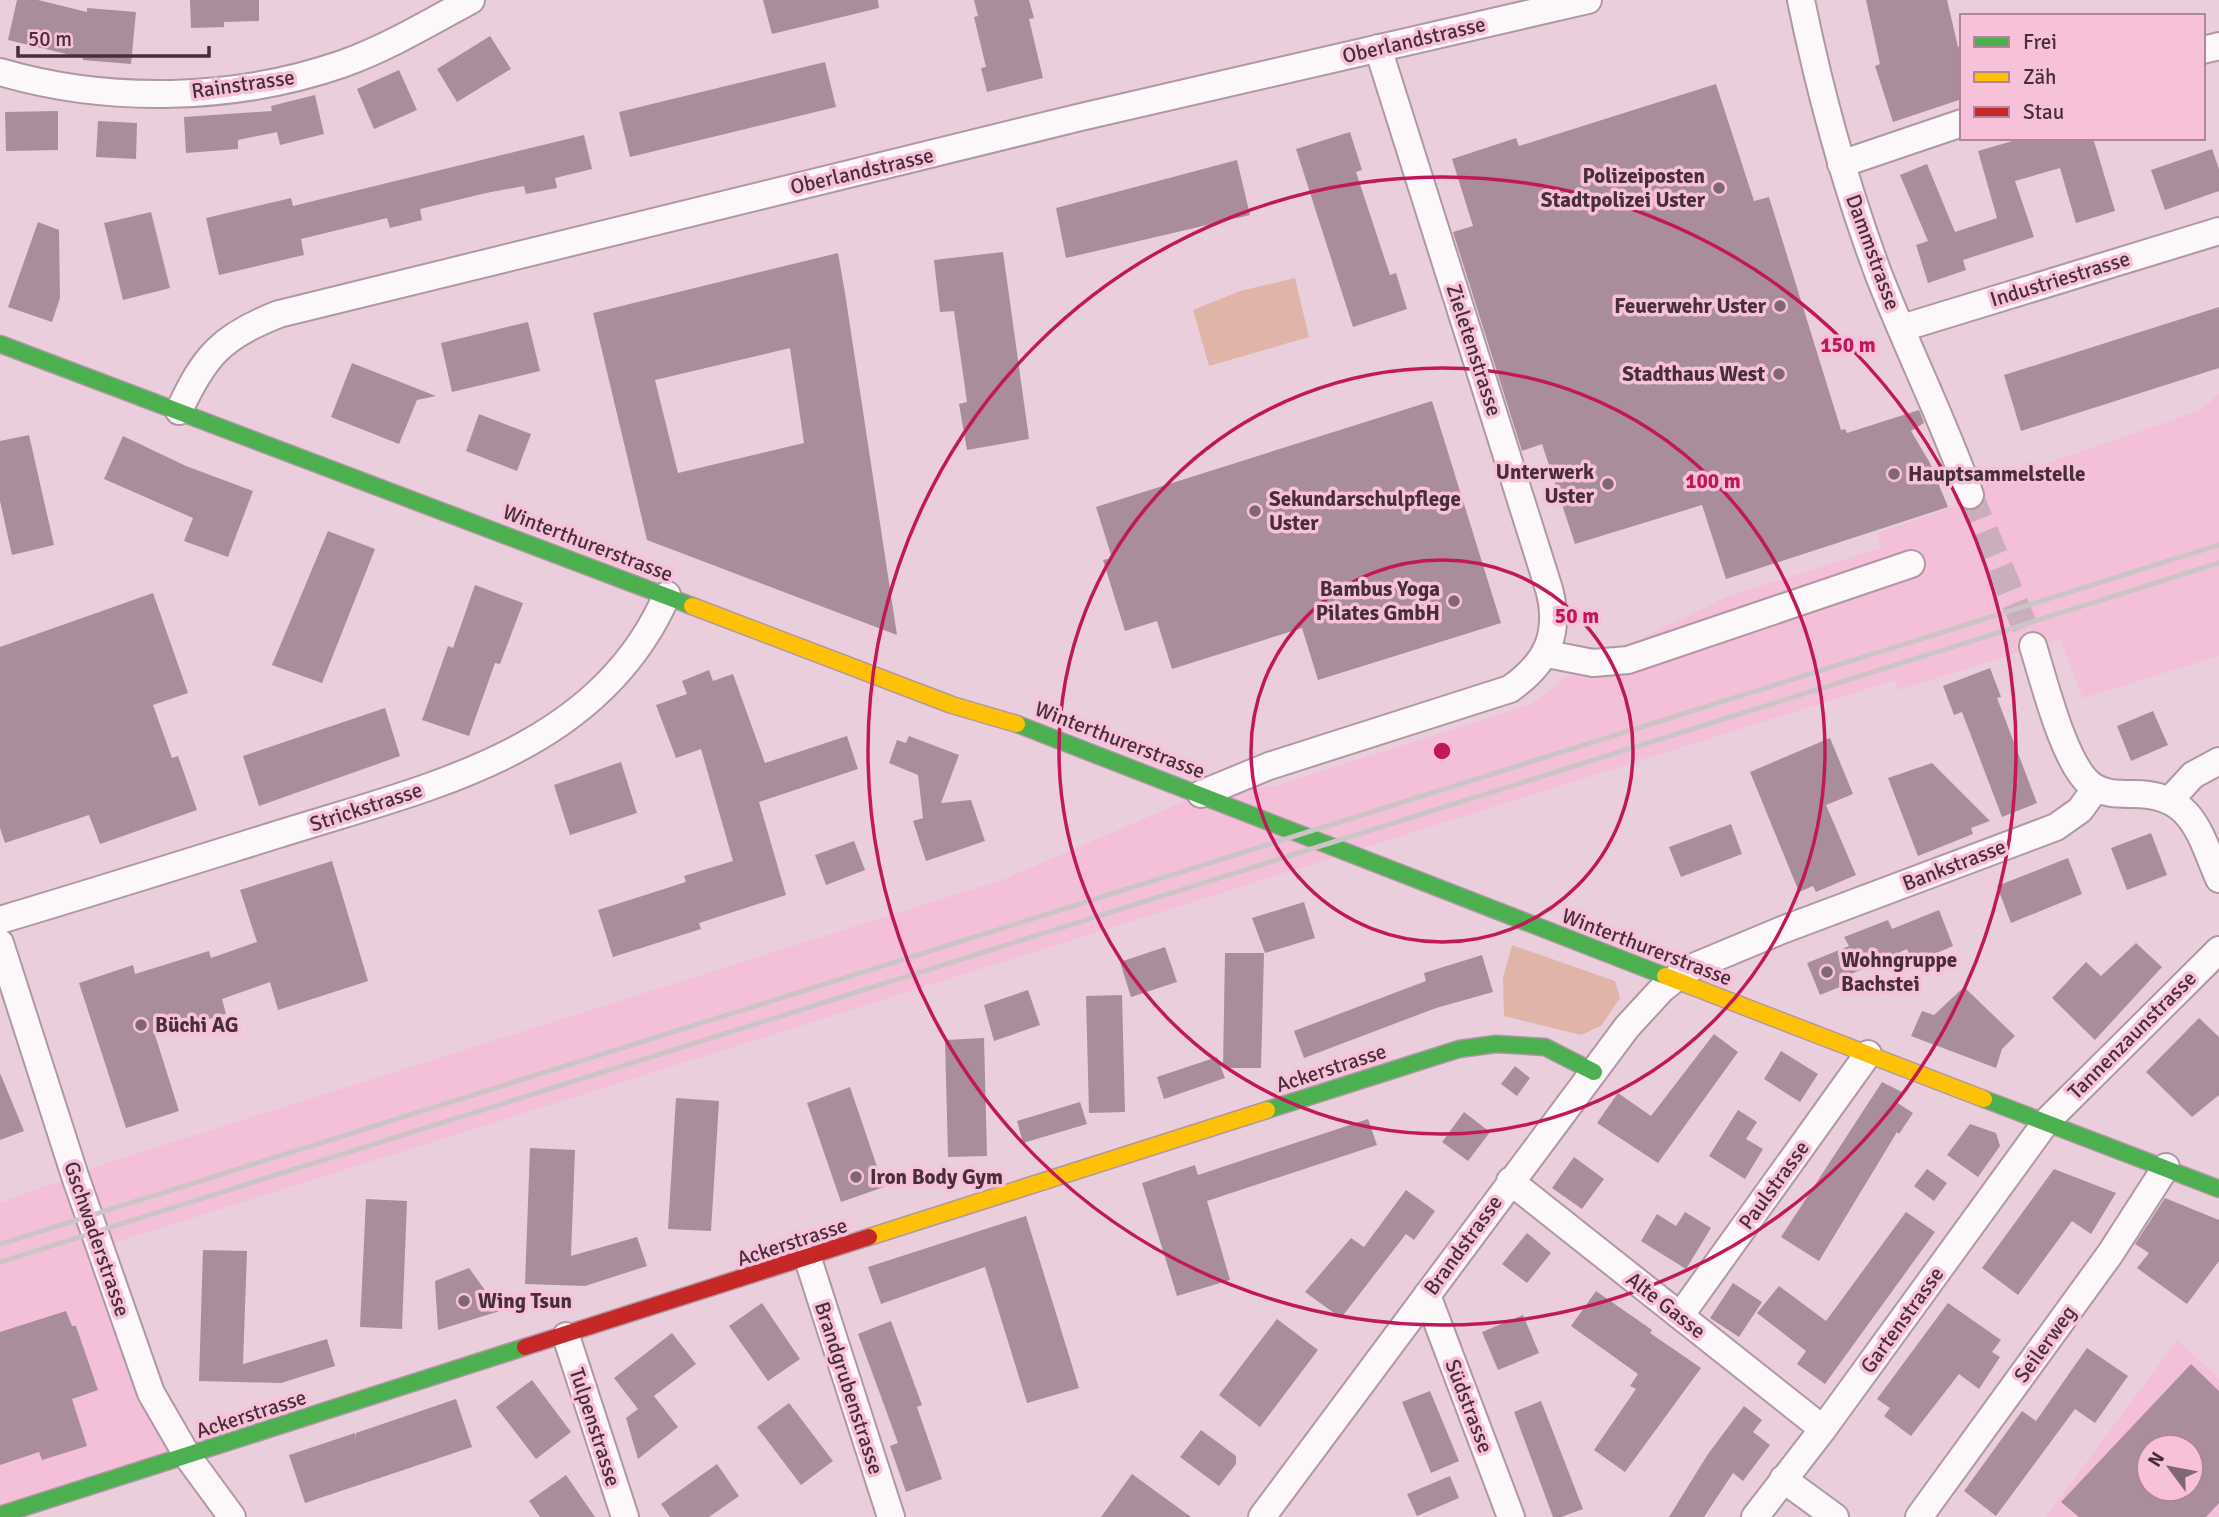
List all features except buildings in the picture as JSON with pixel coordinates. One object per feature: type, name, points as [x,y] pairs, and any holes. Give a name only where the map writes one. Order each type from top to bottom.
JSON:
[{"type":"main road","name":"Winterthurerstrasse","points":[[0,344],[952,705],[1025,726],[1201,794],[1269,824],[2219,1189]]},
{"type":"main road","name":"Ackerstrasse","points":[[0,1515],[1459,1049],[1502,1041],[1526,1042],[1564,1053],[1594,1072]]},
{"type":"street","name":"Rainstrasse","points":[[0,72],[110,92],[161,93],[235,89],[341,64],[392,43],[471,0]]},
{"type":"street","name":"Oberlandstrasse","points":[[179,411],[203,366],[218,348],[234,333],[279,314],[1081,117],[1588,0]]},
{"type":"street","name":"Dammstrasse","points":[[1801,0],[1820,90],[1841,164],[1878,273],[1947,432],[1970,495]]},
{"type":"street","name":"Zieletenstrasse","points":[[1201,794],[1269,766],[1497,695],[1524,680],[1547,654],[1555,622],[1549,589],[1378,48]]},
{"type":"street","points":[[1841,164],[1960,124]]},
{"type":"street","name":"Industriestrasse","points":[[1902,328],[2219,231]]},
{"type":"street","points":[[1547,654],[1593,663],[1628,660],[1911,564]]},
{"type":"street","name":"Strickstrasse","points":[[0,920],[386,800],[494,763],[562,723],[608,684],[645,637],[667,595]]},
{"type":"street","points":[[2033,646],[2071,759],[2084,778],[2096,788],[2113,793],[2156,794],[2170,800],[2190,816],[2219,879]]},
{"type":"street","points":[[2170,800],[2193,775],[2219,761]]},
{"type":"street","name":"Bankstrasse","points":[[1672,979],[1699,964],[1782,930],[2056,827],[2080,810],[2096,788]]},
{"type":"street","name":"Gschwaderstrasse","points":[[0,943],[75,1176],[152,1393],[188,1457],[232,1517]]},
{"type":"street","name":"Tannenzaunstrasse","points":[[2046,1122],[2219,950]]},
{"type":"street","name":"Brandstrasse","points":[[1262,1517],[1510,1181],[1633,1020],[1672,979]]},
{"type":"street","name":"Paulstrasse","points":[[1680,1316],[1868,1054]]},
{"type":"street","name":"Gartenstrasse","points":[[1755,1517],[1823,1429],[2046,1122]]},
{"type":"street","name":"Seilerweg","points":[[1919,1517],[2110,1254],[2166,1167]]},
{"type":"street","name":"Alte Gasse","points":[[1510,1181],[1823,1429]]},
{"type":"street","name":"Brandgrubenstrasse","points":[[807,1259],[891,1517]]},
{"type":"street","name":"Südstrasse","points":[[1427,1295],[1511,1517]]},
{"type":"street","name":"Tulpenstrasse","points":[[566,1336],[625,1517]]},
{"type":"street","points":[[1783,1479],[1835,1517]]},
{"type":"shaded area","points":[[1295,278],[1309,337],[1209,366],[1193,310],[1240,291]]},
{"type":"shaded area","points":[[2219,394],[2219,656],[2083,698],[2060,639],[1899,690],[1895,680],[100,1247],[188,1457],[0,1515],[0,1203],[110,1162],[1005,879],[1201,794],[1275,786],[1532,704],[1574,671],[1729,596],[1881,548],[1877,533],[1956,506],[1957,495],[2201,410]]},
{"type":"shaded area","points":[[1512,945],[1615,981],[1620,998],[1601,1026],[1581,1035],[1504,1016],[1503,978]]},
{"type":"shaded area","points":[[2177,1340],[2219,1378],[2219,1517],[2046,1517]]},
{"type":"tunnel","points":[[1970,495],[2033,646]]},
{"type":"railway","points":[[0,1244],[2219,545]]},
{"type":"railway","points":[[0,1262],[2219,563]]},
{"type":"traffic: fast","points":[[0,344],[692,606]]},
{"type":"traffic: fast","points":[[1017,724],[1665,976]]},
{"type":"traffic: fast","points":[[1267,1110],[1459,1049],[1496,1044],[1545,1047],[1594,1072]]},
{"type":"traffic: fast","points":[[1984,1099],[2219,1189]]},
{"type":"traffic: fast","points":[[0,1515],[525,1347]]},
{"type":"traffic: slow","points":[[692,606],[952,705],[1017,724]]},
{"type":"traffic: slow","points":[[1665,976],[1984,1099]]},
{"type":"traffic: slow","points":[[869,1237],[1267,1110]]},
{"type":"traffic: jam","points":[[525,1347],[869,1237]]},
{"type":"place","name":"Polizeiposten Stadtpolizei Uster","points":[[1719,188]]},
{"type":"place","name":"Feuerwehr Uster","points":[[1780,306]]},
{"type":"place","name":"Stadthaus West","points":[[1779,374]]},
{"type":"place","name":"Hauptsammelstelle","points":[[1894,474]]},
{"type":"place","name":"Unterwerk Uster","points":[[1608,484]]},
{"type":"place","name":"Sekundarschulpflege Uster","points":[[1255,511]]},
{"type":"place","name":"Bambus Yoga Pilates GmbH","points":[[1454,601]]},
{"type":"place","name":"Wohngruppe Bachstei","points":[[1827,972]]},
{"type":"place","name":"Büchi AG","points":[[141,1025]]},
{"type":"place","name":"Iron Body Gym","points":[[856,1177]]},
{"type":"place","name":"Wing Tsun","points":[[464,1301]]}]
